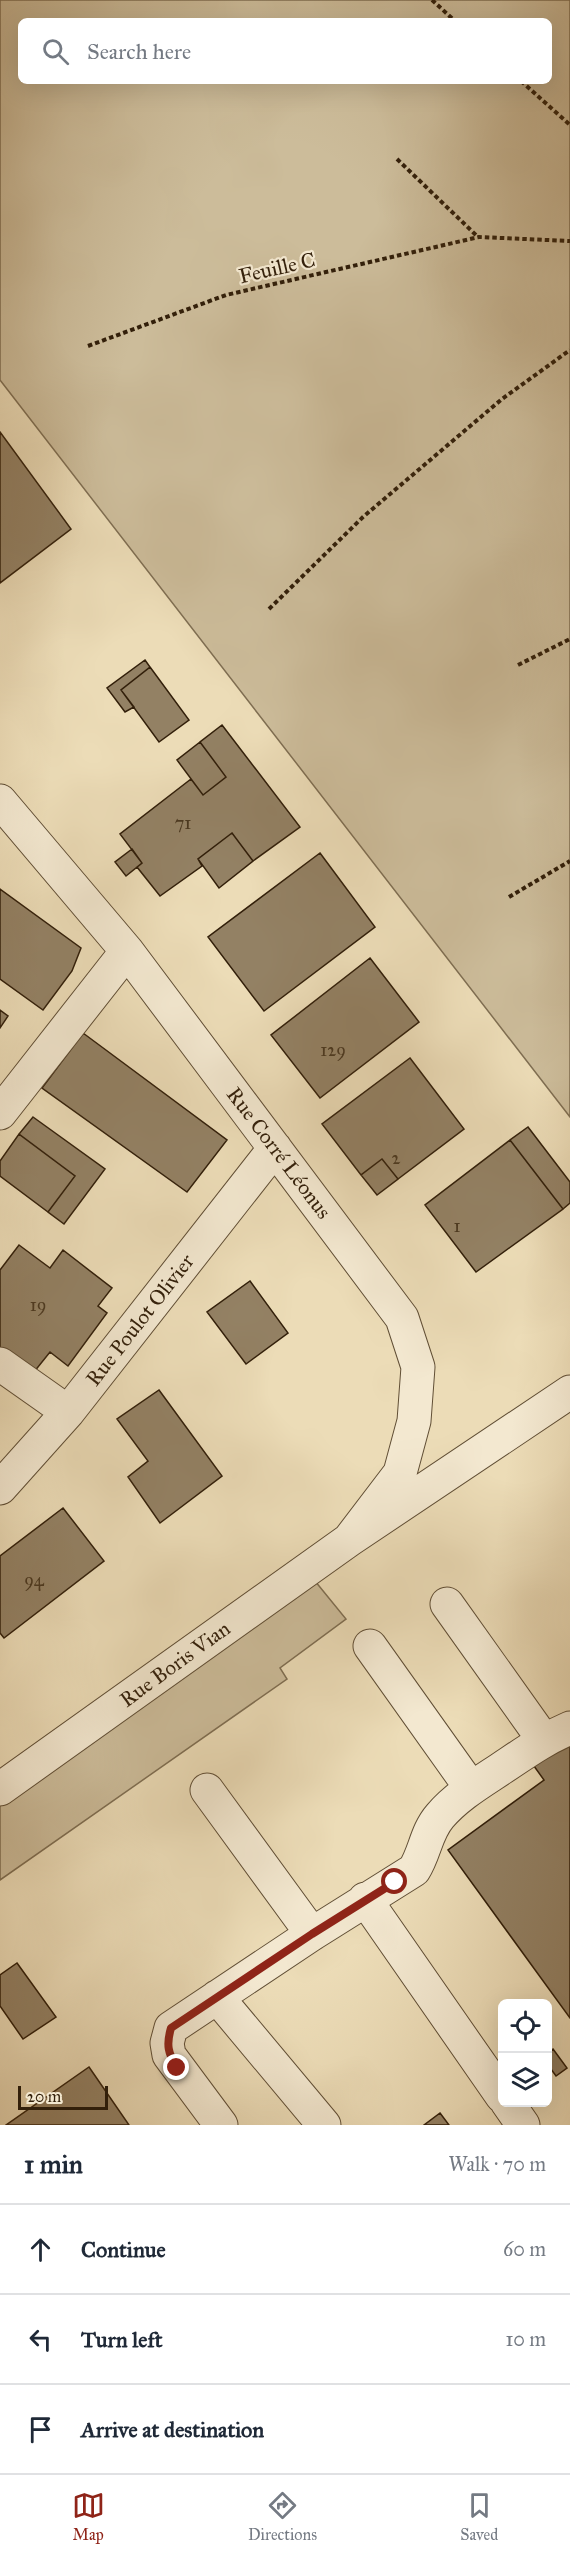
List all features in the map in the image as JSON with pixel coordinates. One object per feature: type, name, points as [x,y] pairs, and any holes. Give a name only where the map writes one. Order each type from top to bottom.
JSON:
[{"type":"lane","name":"Rue Corré Léonus","points":[[0,801],[127,951],[402,1318],[418,1367],[414,1421],[400,1473],[349,1539]]},
{"type":"lane","points":[[0,1113],[127,951]]},
{"type":"lane","name":"Rue Poulot Olivier","points":[[0,1488],[68,1412],[275,1148]]},
{"type":"lane","points":[[0,1364],[68,1412]]},
{"type":"lane","points":[[349,1539],[570,1392]]},
{"type":"lane","name":"Rue Boris Vian","points":[[0,1789],[349,1539]]},
{"type":"lane","points":[[221,2125],[177,2068],[170,2055],[167,2043],[171,2028],[365,1899],[414,1870],[420,1861],[428,1834],[440,1815],[471,1788],[557,1733],[447,1604]]},
{"type":"lane","points":[[370,1646],[471,1788]]},
{"type":"lane","points":[[207,1790],[312,1934]]},
{"type":"lane","points":[[365,1899],[498,2090]]},
{"type":"lane","points":[[217,1997],[324,2125]]},
{"type":"lane","points":[[510,2107],[523,2125]]},
{"type":"path","points":[[432,0],[452,18]]},
{"type":"path","points":[[524,84],[570,125]]},
{"type":"path","points":[[397,159],[479,237]]},
{"type":"path","name":"Feuille C","points":[[88,346],[226,295],[479,237],[570,241]]},
{"type":"path","points":[[269,609],[372,510],[502,399],[570,350]]},
{"type":"path","points":[[518,665],[570,639]]},
{"type":"path","points":[[509,897],[570,861]]},
{"type":"shaded area","points":[[0,0],[570,0],[570,1117],[0,380]]},
{"type":"shaded area","points":[[315,1581],[346,1619],[280,1668],[287,1679],[0,1880],[0,1806]]},
{"type":"building","points":[[0,432],[71,529],[0,583]]},
{"type":"building","points":[[145,660],[150,667],[121,690],[134,707],[125,712],[107,688]]},
{"type":"building","points":[[150,667],[189,720],[159,742],[121,690]]},
{"type":"building","points":[[222,725],[300,827],[253,861],[232,833],[198,859],[202,866],[160,896],[137,867],[142,863],[120,834],[191,779],[203,795],[226,777],[200,742]]},
{"type":"building","points":[[200,742],[226,777],[203,795],[177,760]]},
{"type":"building","points":[[232,833],[253,861],[219,888],[198,859]]},
{"type":"building","points":[[132,849],[142,863],[126,876],[115,862]]},
{"type":"building","points":[[320,853],[375,927],[264,1011],[208,937]]},
{"type":"building","points":[[0,889],[81,948],[72,971],[43,1010],[0,979]]},
{"type":"building","points":[[370,958],[419,1022],[320,1098],[271,1035]]},
{"type":"building","points":[[0,1010],[8,1016],[0,1028]]},
{"type":"building","points":[[83,1033],[227,1140],[187,1192],[42,1088]]},
{"type":"building","points":[[410,1058],[464,1129],[398,1179],[382,1159],[361,1175],[322,1124]]},
{"type":"building","points":[[33,1117],[105,1169],[64,1224],[48,1212],[75,1176],[19,1134]]},
{"type":"building","points":[[528,1127],[570,1182],[570,1203],[563,1209],[510,1140]]},
{"type":"building","points":[[19,1134],[75,1176],[48,1212],[0,1176],[0,1161]]},
{"type":"building","points":[[510,1140],[563,1209],[476,1272],[425,1205]]},
{"type":"building","points":[[382,1159],[398,1179],[377,1195],[361,1175]]},
{"type":"building","points":[[19,1245],[50,1268],[63,1250],[112,1288],[98,1306],[107,1313],[68,1366],[50,1352],[34,1372],[0,1347],[0,1270]]},
{"type":"building","points":[[250,1281],[288,1333],[246,1364],[207,1312]]},
{"type":"building","points":[[159,1390],[222,1476],[160,1523],[128,1477],[148,1461],[117,1419]]},
{"type":"building","points":[[63,1508],[104,1561],[4,1638],[0,1633],[0,1556]]},
{"type":"building","points":[[570,1733],[570,2018],[448,1850],[544,1780],[531,1762]]},
{"type":"building","points":[[17,1963],[56,2017],[23,2039],[0,2006],[0,1975]]},
{"type":"building","points":[[552,2050],[567,2068],[556,2076],[552,2070]]},
{"type":"building","points":[[89,2067],[129,2125],[6,2125]]},
{"type":"building","points":[[440,2113],[449,2125],[424,2125]]},
{"type":"route","points":[[177,2068],[167,2043],[171,2028],[365,1899],[395,1882]]}]
